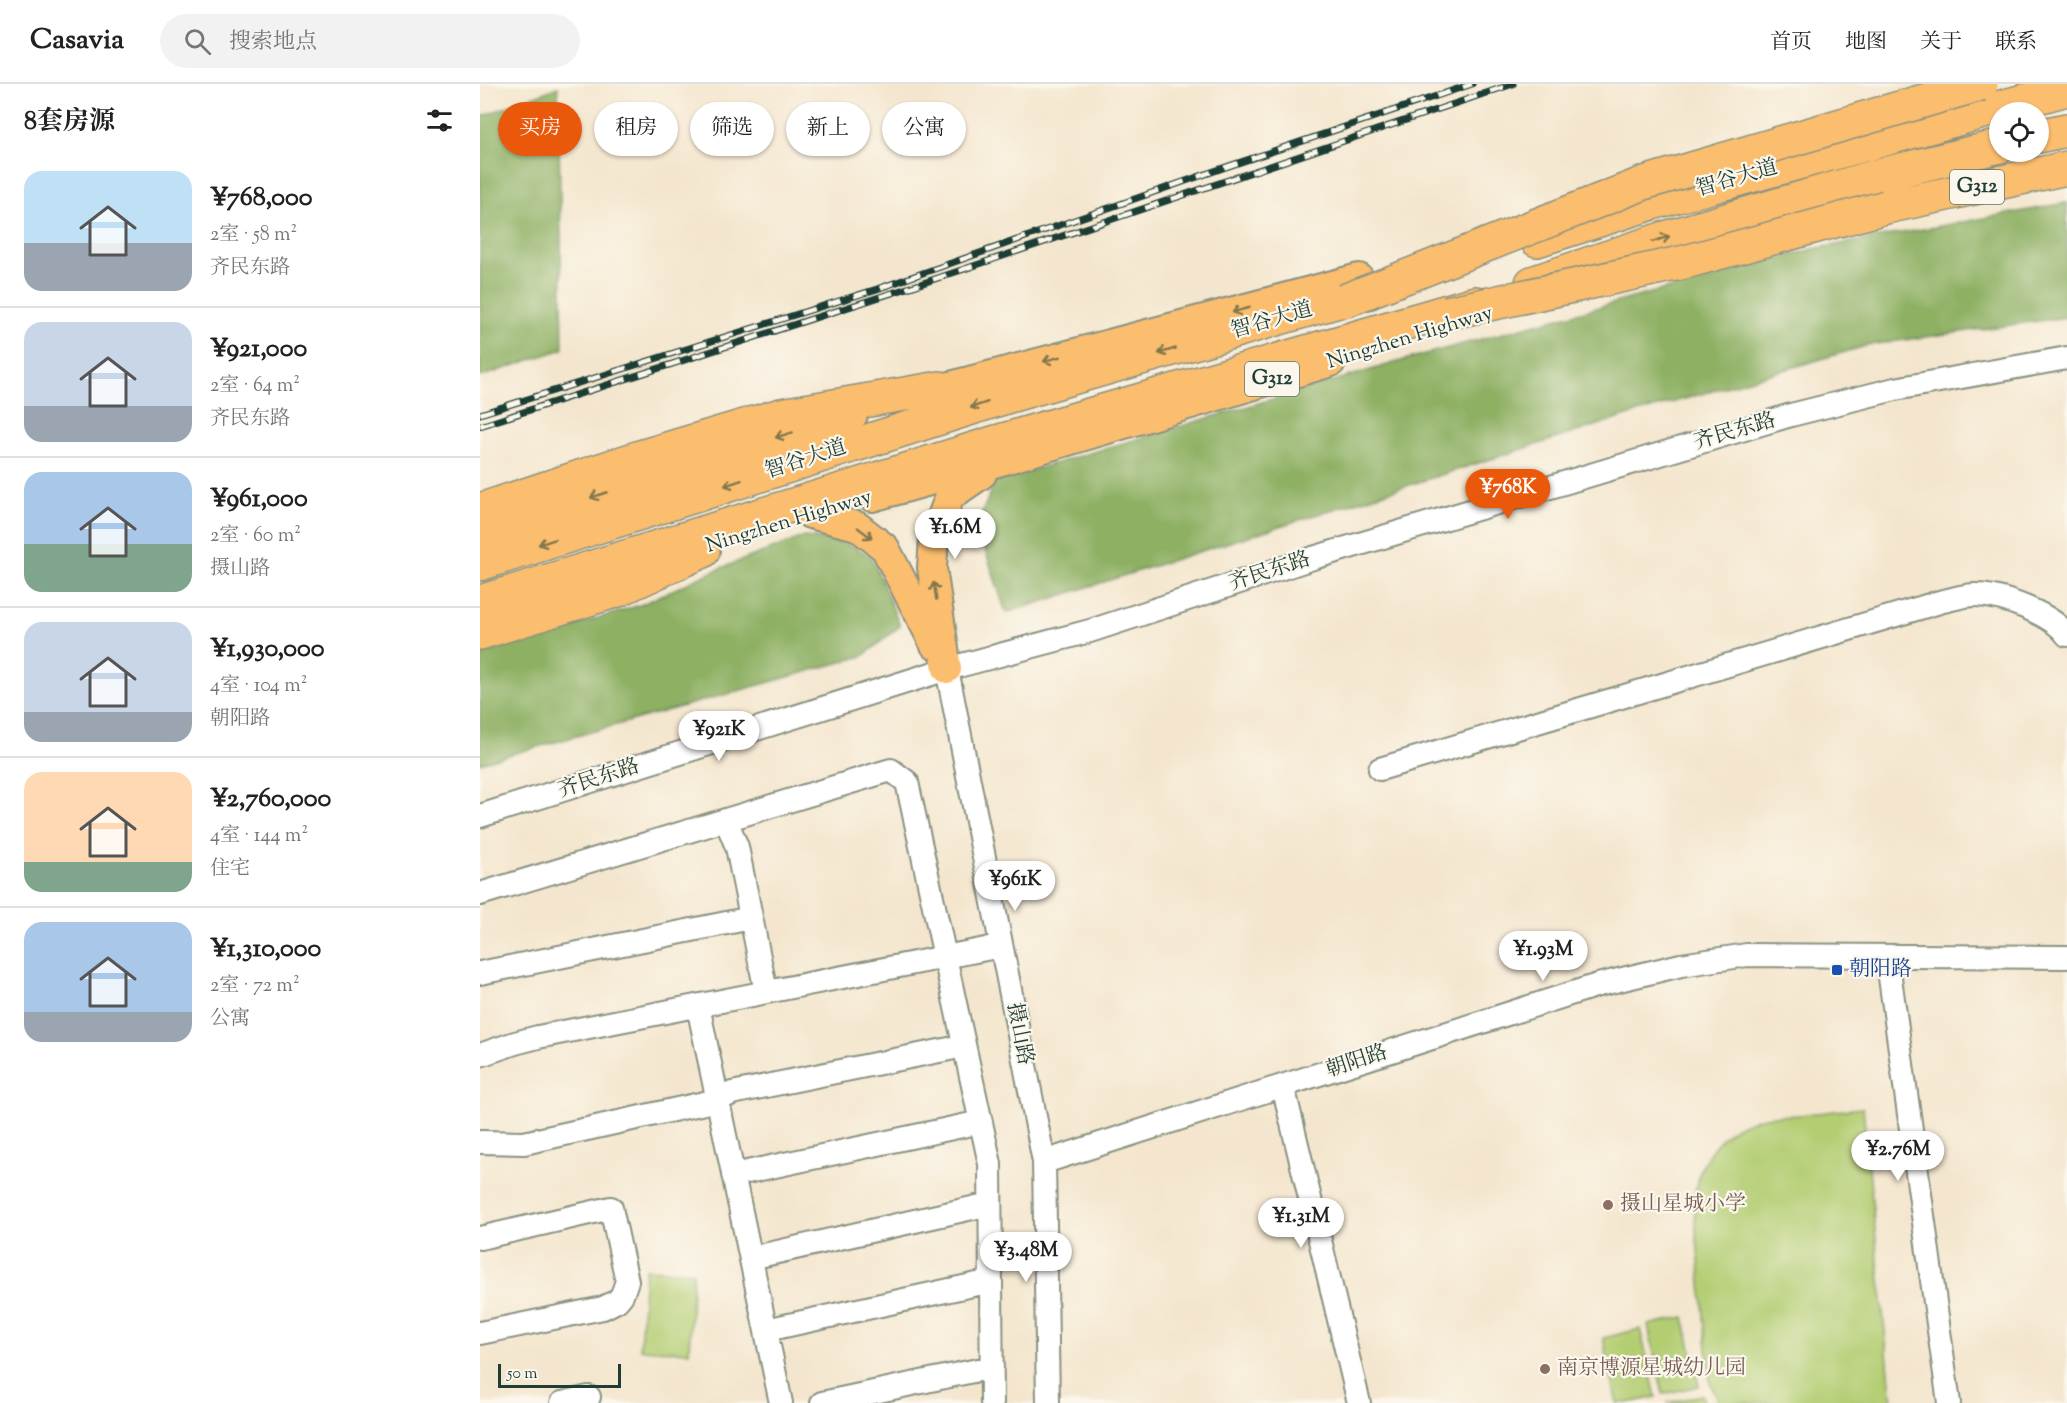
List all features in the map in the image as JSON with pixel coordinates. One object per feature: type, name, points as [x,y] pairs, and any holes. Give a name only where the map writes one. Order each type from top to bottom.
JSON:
[{"type":"highway","points":[[1344,301],[1644,183],[1981,84]]},
{"type":"highway","name":"智谷大道","points":[[480,564],[1006,397],[1344,301],[1652,203],[2067,89]]},
{"type":"highway","points":[[2049,133],[2067,129]]},
{"type":"highway","name":"智谷大道","points":[[480,602],[993,443],[1447,313],[1665,238],[1876,176],[1989,149]]},
{"type":"highway","name":"G312","points":[[1447,313],[1685,262],[1886,207],[2067,168]]},
{"type":"highway","points":[[1886,207],[2067,176]]},
{"type":"highway","points":[[480,510],[640,456],[781,415],[940,388]]},
{"type":"highway","points":[[480,633],[618,590],[733,537]]},
{"type":"main road","name":"智谷大道","points":[[480,534],[765,441],[940,388],[1337,285],[1875,126],[2067,84]]},
{"type":"main road","name":"Ningzhen Highway","points":[[480,617],[733,537],[1001,461],[1569,291],[1882,192],[2067,154]]},
{"type":"main road","points":[[947,669],[932,568],[933,537],[950,496],[1001,461]]},
{"type":"main road","points":[[810,514],[857,526],[885,548],[947,669]]},
{"type":"street","name":"齐民东路","points":[[480,816],[947,669],[1090,631],[1313,558],[1791,416],[1895,389],[2067,358]]},
{"type":"street","points":[[1380,769],[1943,601],[1975,595],[2006,601],[2040,612],[2067,635]]},
{"type":"street","name":"摄山路","points":[[947,669],[1044,1162],[1048,1403]]},
{"type":"street","points":[[480,894],[891,770],[907,782],[990,1164],[992,1403]]},
{"type":"street","points":[[726,820],[737,847],[766,992]]},
{"type":"street","points":[[480,973],[751,918]]},
{"type":"street","points":[[480,1055],[538,1037],[1001,946]]},
{"type":"street","name":"朝阳路","points":[[1044,1162],[1598,986],[1681,965],[1747,955],[2067,957]]},
{"type":"street","points":[[1887,956],[1950,1403]]},
{"type":"street","points":[[698,1006],[781,1403]]},
{"type":"street","points":[[480,1142],[524,1143],[718,1100],[732,1093],[964,1046]]},
{"type":"street","points":[[1283,1086],[1359,1403]]},
{"type":"street","points":[[733,1175],[981,1122]]},
{"type":"street","points":[[751,1258],[990,1204]]},
{"type":"street","points":[[480,1238],[611,1208],[627,1281],[617,1301],[603,1308],[480,1333]]},
{"type":"street","points":[[766,1330],[991,1281]]},
{"type":"street","points":[[822,1403],[992,1367]]},
{"type":"street","points":[[562,1403],[589,1397]]},
{"type":"green space","points":[[558,87],[558,102],[519,102]]},
{"type":"green space","points":[[498,110],[498,156],[559,156],[563,349],[480,377],[480,117]]},
{"type":"green space","points":[[2067,203],[2067,317],[1869,345],[1630,415],[1006,613],[977,525],[995,481],[1411,358],[1813,249]]},
{"type":"green space","points":[[803,537],[829,540],[857,548],[873,561],[900,626],[863,656],[480,763],[480,655],[640,605],[716,570]]},
{"type":"green space","points":[[1863,1108],[1892,1403],[1719,1403],[1710,1382],[1694,1206],[1695,1191],[1704,1163],[1721,1139],[1746,1123],[1770,1116]]},
{"type":"green space","points":[[645,1269],[693,1272],[689,1352],[640,1349]]},
{"type":"green space","points":[[1684,1317],[1699,1386],[1663,1394],[1648,1325]]},
{"type":"green space","points":[[1640,1329],[1656,1397],[1617,1403],[1603,1338]]},
{"type":"green space","points":[[1702,1395],[1704,1403],[1667,1403]]},
{"type":"railway","points":[[480,414],[877,289],[1472,84]]},
{"type":"railway","points":[[480,426],[923,283],[1513,84]]},
{"type":"place","name":"朝阳路","points":[[1837,970]]},
{"type":"place","name":"摄山星城小学","points":[[1608,1205]]},
{"type":"place","name":"南京博源星城幼儿园","points":[[1545,1369]]}]
